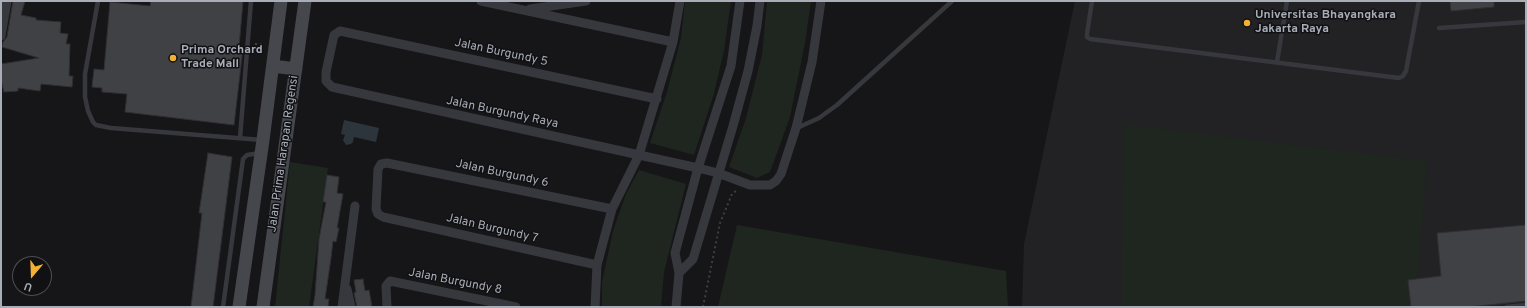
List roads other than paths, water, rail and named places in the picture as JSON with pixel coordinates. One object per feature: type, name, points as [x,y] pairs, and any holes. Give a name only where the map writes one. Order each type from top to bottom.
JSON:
[{"type":"street","points":[[1,36],[7,1]]},
{"type":"street","name":"Jalan Prima Harapan Regensi","points":[[240,307],[281,1]]},
{"type":"street","name":"Jalan Prima Harapan Regensi","points":[[263,307],[305,1]]},
{"type":"street","points":[[481,1],[673,42]]},
{"type":"street","points":[[525,10],[586,1]]},
{"type":"street","points":[[595,307],[597,265],[612,209],[639,155],[673,42],[680,1]]},
{"type":"street","points":[[676,307],[679,273],[675,254],[698,168],[731,66],[739,20],[740,1]]},
{"type":"street","points":[[679,273],[693,260],[748,71],[758,26],[760,1]]},
{"type":"street","points":[[796,128],[812,62],[821,1]]},
{"type":"street","name":"Jalan Burgundy Raya","points":[[340,31],[334,35],[326,72],[326,81],[332,87],[698,168],[718,173],[750,185],[770,185],[776,181],[781,174],[796,128]]},
{"type":"street","name":"Jalan Burgundy 5","points":[[340,31],[657,99]]},
{"type":"street","points":[[273,66],[296,69]]},
{"type":"street","name":"Jalan Burgundy 6","points":[[382,217],[378,214],[376,209],[378,169],[381,164],[387,163],[612,209]]},
{"type":"street","points":[[257,181],[279,185]]},
{"type":"street","points":[[342,307],[355,206]]},
{"type":"street","name":"Jalan Burgundy 7","points":[[382,217],[597,265]]},
{"type":"street","name":"Jalan Burgundy 8","points":[[387,307],[386,286],[390,281],[516,307]]},
{"type":"street","points":[[346,282],[350,307]]},
{"type":"lane","points":[[98,1],[85,74],[85,97],[88,111],[96,125],[111,128],[263,140]]},
{"type":"lane","points":[[240,138],[251,1]]},
{"type":"lane","points":[[796,128],[819,118],[837,105],[952,1]]},
{"type":"lane","points":[[1092,1],[1087,34],[1087,37],[1090,39],[1401,78],[1406,72],[1419,1]]},
{"type":"lane","points":[[1277,62],[1287,1]]},
{"type":"lane","points":[[1439,28],[1526,22]]},
{"type":"lane","points":[[223,307],[243,159],[247,155],[261,153]]},
{"type":"lane","points":[[1507,307],[1526,305]]},
{"type":"place","name":"Universitas Bhayangkara Jakarta Raya","points":[[1247,23]]},
{"type":"place","name":"Prima Orchard Trade Mall","points":[[173,58]]}]
